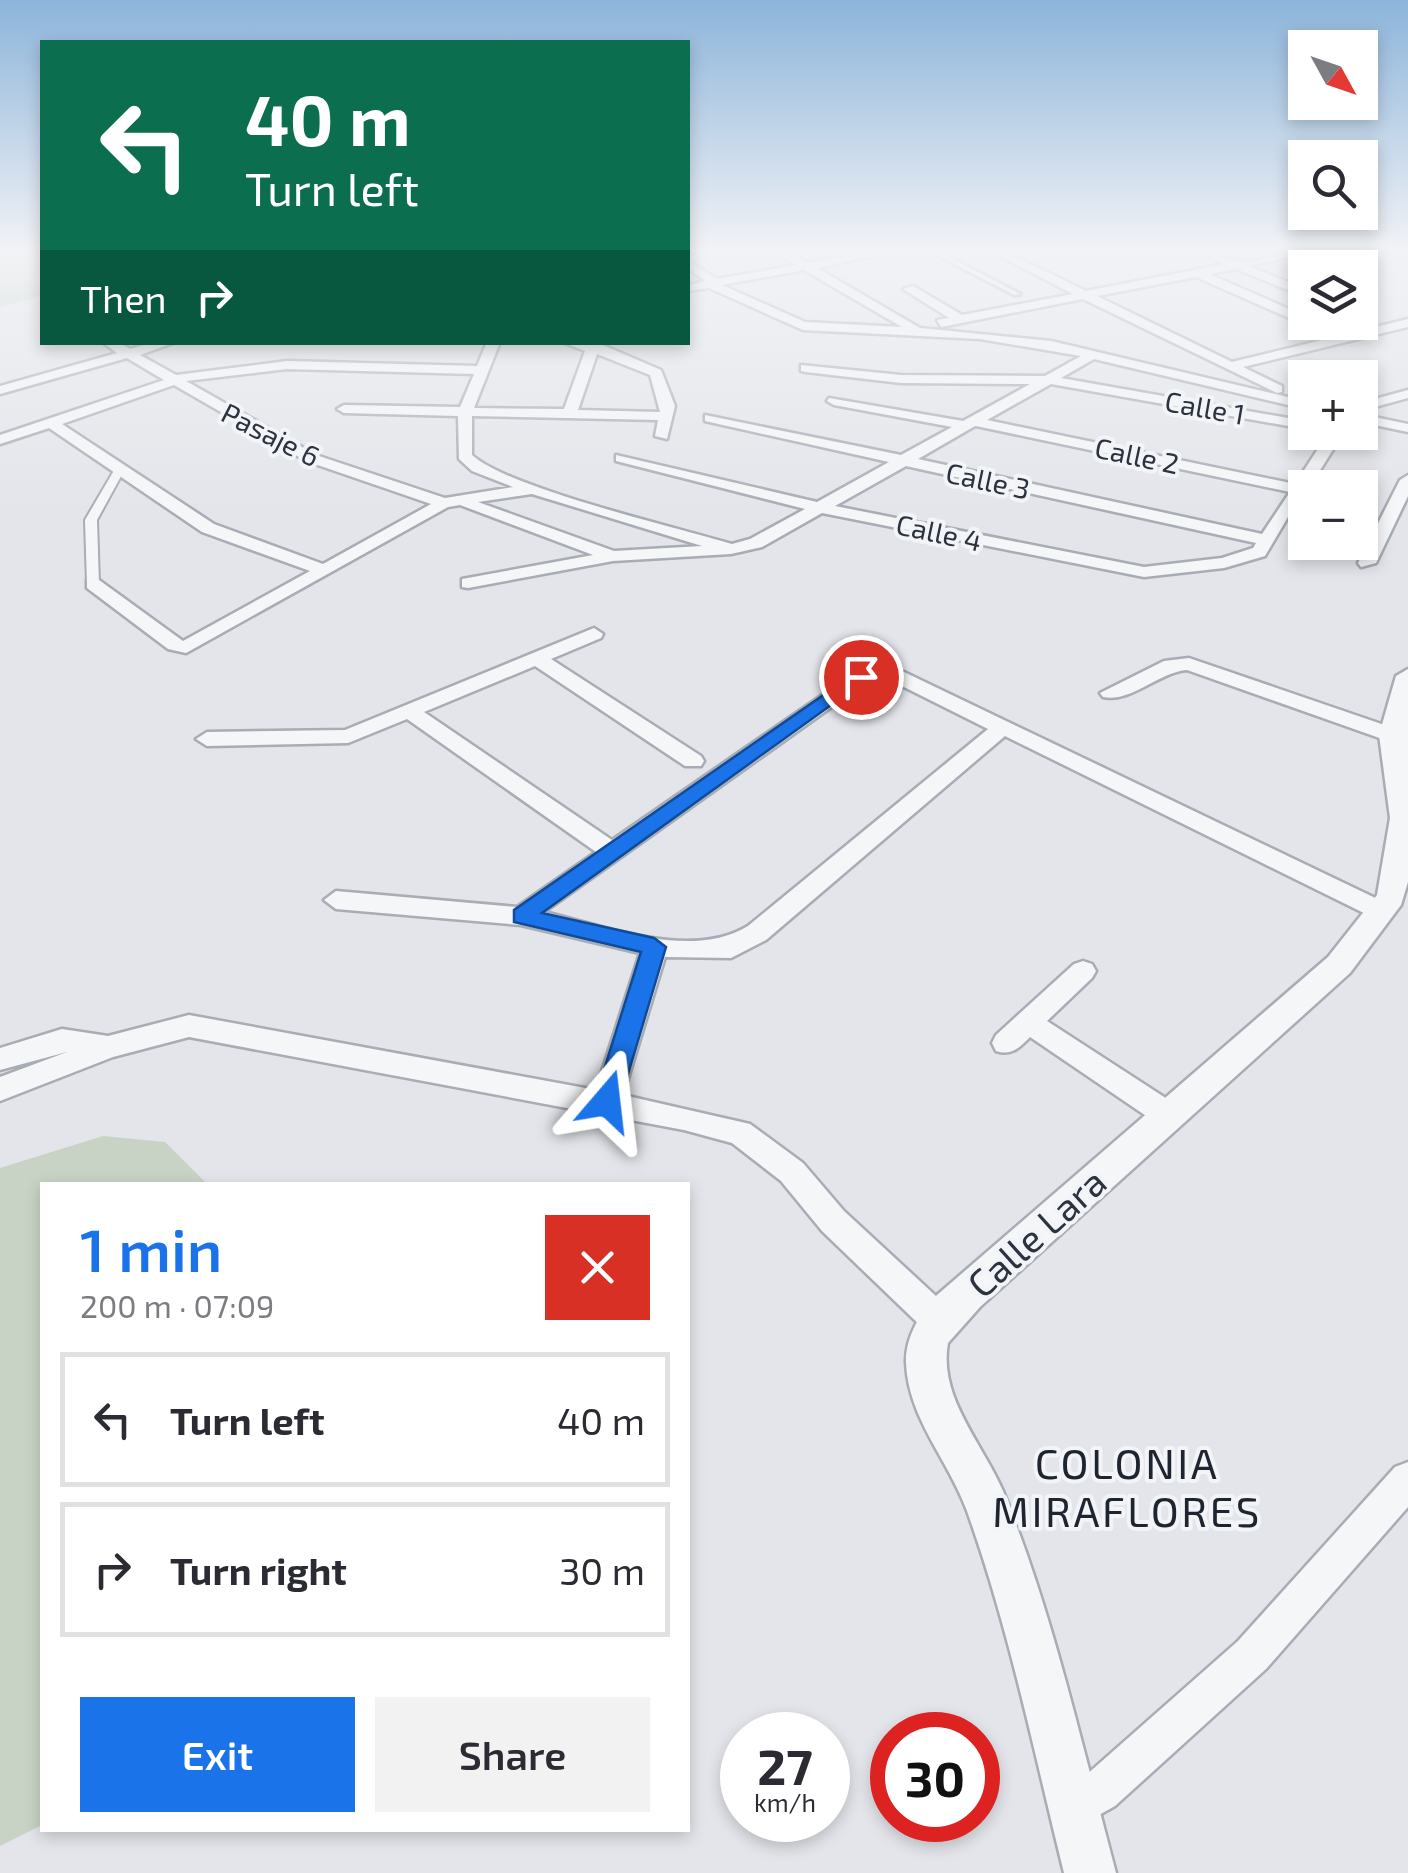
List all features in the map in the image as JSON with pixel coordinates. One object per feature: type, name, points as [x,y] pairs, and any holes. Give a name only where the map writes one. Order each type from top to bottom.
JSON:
[{"type":"street","points":[[988,336],[1288,398]]},
{"type":"street","points":[[1169,336],[1288,394]]},
{"type":"street","points":[[1231,366],[1336,340]]},
{"type":"street","points":[[0,390],[114,348],[142,345]]},
{"type":"street","points":[[493,345],[465,412],[464,456],[477,468],[533,490],[731,550]]},
{"type":"street","points":[[587,345],[656,373],[668,406],[662,436]]},
{"type":"street","points":[[570,413],[593,346]]},
{"type":"street","name":"Pasaje 6","points":[[114,348],[311,458],[613,556]]},
{"type":"street","points":[[468,582],[613,556],[731,550],[780,532],[817,506],[1092,355]]},
{"type":"street","points":[[0,440],[170,381],[287,365],[482,370]]},
{"type":"street","name":"Calle 1","points":[[806,368],[854,375],[1051,380],[1288,422]]},
{"type":"street","name":"Calle 2","points":[[854,375],[829,407],[971,424],[1288,486]]},
{"type":"street","points":[[1378,402],[1408,394]]},
{"type":"street","points":[[344,409],[666,416]]},
{"type":"street","name":"Calle 3","points":[[710,418],[1263,546]]},
{"type":"street","points":[[50,422],[208,528],[321,570]]},
{"type":"street","points":[[1378,422],[1408,428]]},
{"type":"street","name":"Calle 4","points":[[621,458],[817,506],[1129,571],[1192,568],[1263,546]]},
{"type":"street","points":[[121,467],[91,520],[94,584],[176,645],[190,645],[321,570],[452,502],[533,490]]},
{"type":"street","points":[[1367,562],[1408,480]]},
{"type":"street","points":[[1263,546],[1288,505]]},
{"type":"street","points":[[207,739],[330,739],[366,731],[406,708],[594,634]]},
{"type":"street","points":[[536,658],[693,760]]},
{"type":"street","points":[[1110,693],[1171,665],[1190,664],[1392,734]]},
{"type":"street","points":[[522,916],[861,677],[880,673],[897,676],[1383,912]]},
{"type":"street","name":"Calle Lara","points":[[1090,1873],[988,1507],[942,1419],[926,1364],[928,1340],[938,1320],[1339,965],[1383,912],[1392,898],[1406,820],[1392,734],[1408,676]]},
{"type":"street","points":[[406,708],[611,852]]},
{"type":"street","points":[[336,900],[522,916],[654,947],[730,949],[757,934],[1003,727]]},
{"type":"street","points":[[607,1101],[654,947]]},
{"type":"street","points":[[1006,1043],[1083,971]]},
{"type":"street","points":[[1028,1022],[1168,1115]]},
{"type":"street","points":[[0,1089],[108,1047],[189,1026],[607,1101],[740,1134],[792,1172],[833,1221],[938,1320]]},
{"type":"street","points":[[0,1059],[62,1040],[108,1047]]},
{"type":"street","points":[[1074,1808],[1100,1790],[1252,1654],[1408,1480]]},
{"type":"green space","points":[[103,1136],[165,1142],[205,1182],[40,1182],[40,1826],[0,1846],[0,1168]]},
{"type":"district","name":"COLONIA MIRAFLORES","points":[[1127,1486]]},
{"type":"route","points":[[607,1101],[654,947],[522,916],[861,677]]}]
